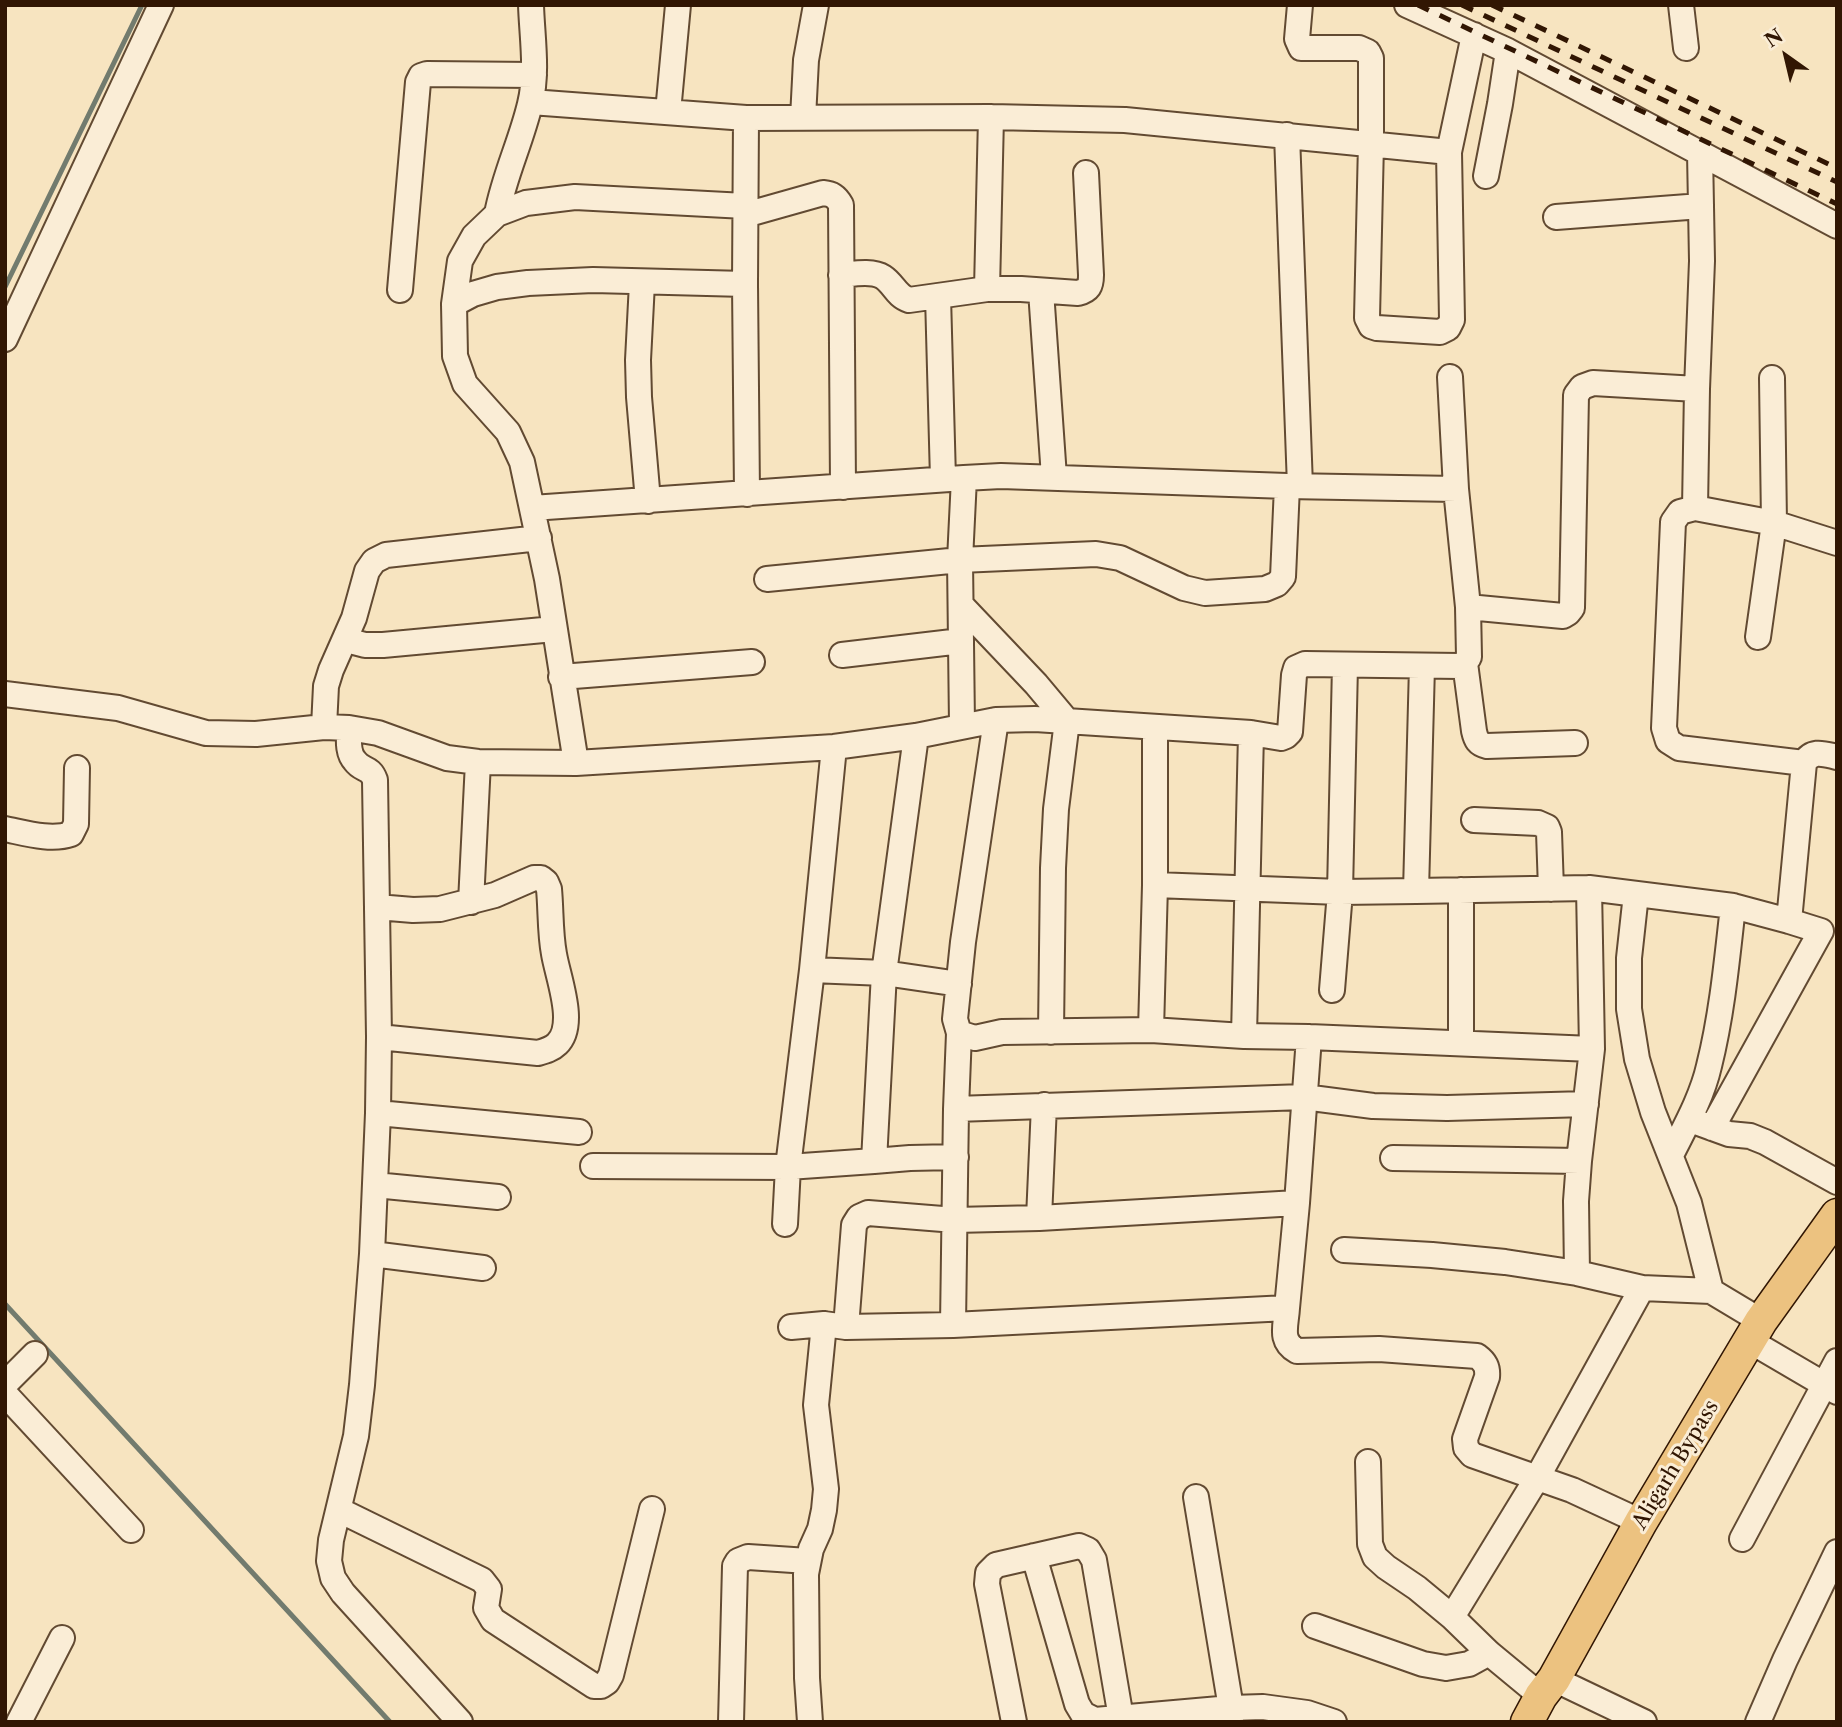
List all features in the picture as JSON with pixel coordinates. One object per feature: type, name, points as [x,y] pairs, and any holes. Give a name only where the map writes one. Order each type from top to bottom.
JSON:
[{"type":"main road","name":"Aligarh Bypass","points":[[1540,1699],[1755,1331],[1837,1217]]},
{"type":"street","points":[[5,339],[161,5]]},
{"type":"street","points":[[497,214],[501,191],[531,102],[534,75],[531,5]]},
{"type":"street","points":[[668,112],[678,5]]},
{"type":"street","points":[[803,118],[806,60],[816,5]]},
{"type":"street","points":[[1300,5],[1297,40],[1301,48],[1359,48],[1364,49],[1371,58],[1367,318],[1371,326],[1377,328],[1440,332],[1448,328],[1452,320],[1449,152],[1474,36]]},
{"type":"street","points":[[1408,5],[1507,51],[1837,226]]},
{"type":"street","points":[[1681,5],[1686,48]]},
{"type":"street","points":[[1486,176],[1507,51]]},
{"type":"street","points":[[400,290],[418,82],[421,76],[534,75]]},
{"type":"street","points":[[531,102],[746,118],[991,117],[1125,120],[1449,152]]},
{"type":"street","points":[[987,289],[991,117]]},
{"type":"street","points":[[746,118],[747,494]]},
{"type":"street","points":[[767,579],[960,560],[1096,554],[1120,558],[1184,588],[1205,593],[1265,589],[1277,584],[1283,577],[1294,486],[1287,135]]},
{"type":"street","points":[[1695,508],[1702,261],[1700,153]]},
{"type":"street","points":[[841,275],[876,274],[884,278],[902,298],[909,300],[987,289],[1079,293],[1086,291],[1091,284],[1086,173]]},
{"type":"street","points":[[576,763],[547,579],[523,461],[508,432],[466,384],[455,356],[454,304],[460,261],[474,236],[497,214],[526,203],[575,197],[746,210],[823,193],[837,198],[841,205],[843,487]]},
{"type":"street","points":[[1556,217],[1702,206]]},
{"type":"street","points":[[454,304],[473,294],[507,285],[593,280],[745,284]]},
{"type":"street","points":[[642,283],[639,397],[648,501]]},
{"type":"street","points":[[1041,291],[1054,477]]},
{"type":"street","points":[[938,296],[960,560],[962,725]]},
{"type":"street","points":[[5,694],[118,708],[206,733],[256,734],[336,727],[379,733],[447,758],[478,762],[576,763],[834,747],[916,736],[996,720],[1067,721],[1251,733],[1281,738],[1290,732],[1294,675],[1297,668],[1305,664],[1460,666],[1469,657],[1468,607],[1456,489],[1450,377]]},
{"type":"street","points":[[1758,637],[1774,523],[1772,378]]},
{"type":"street","points":[[1468,607],[1563,616],[1572,608],[1576,395],[1582,387],[1592,383],[1697,389]]},
{"type":"street","points":[[532,508],[1001,476],[1456,489]]},
{"type":"street","points":[[1804,763],[1679,748],[1668,741],[1664,728],[1673,522],[1681,512],[1695,508],[1774,523],[1837,543]]},
{"type":"street","points":[[460,1722],[343,1593],[333,1578],[329,1561],[362,1385],[372,1254],[379,1037],[375,780],[369,769],[353,760],[336,727],[326,686],[354,618],[367,571],[374,561],[386,555],[538,538]]},
{"type":"street","points":[[961,605],[1067,721],[1053,857],[1051,1032]]},
{"type":"street","points":[[346,640],[365,645],[383,645],[554,629]]},
{"type":"street","points":[[842,654],[961,641]]},
{"type":"street","points":[[561,677],[752,662]]},
{"type":"street","points":[[1465,663],[1474,731],[1480,744],[1576,743]]},
{"type":"street","points":[[1332,990],[1339,892],[1345,665]]},
{"type":"street","points":[[1416,891],[1422,666]]},
{"type":"street","points":[[953,1325],[959,1033],[955,1019],[963,942],[996,720]]},
{"type":"street","points":[[1151,1030],[1155,727]]},
{"type":"street","points":[[1244,1036],[1251,733]]},
{"type":"street","points":[[874,1161],[884,973],[916,736]]},
{"type":"street","points":[[785,1224],[788,1167],[812,970],[834,747]]},
{"type":"street","points":[[1789,921],[1804,763],[1808,756],[1815,753],[1837,757]]},
{"type":"street","points":[[471,902],[478,762]]},
{"type":"street","points":[[5,829],[33,835],[64,837],[71,834],[76,824],[76,768]]},
{"type":"street","points":[[1474,820],[1538,823],[1547,827],[1551,889]]},
{"type":"street","points":[[377,907],[440,909],[495,895],[534,878],[541,878],[547,882],[549,889],[554,953],[566,1005],[565,1028],[559,1042],[538,1053],[379,1037]]},
{"type":"street","points":[[1155,885],[1339,892],[1588,888],[1732,906],[1829,934],[1701,1123],[1671,1155]]},
{"type":"street","points":[[1577,1273],[1576,1201],[1592,1049],[1588,888]]},
{"type":"street","points":[[1461,890],[1461,1043]]},
{"type":"street","points":[[1636,894],[1629,958],[1629,1009],[1637,1059],[1653,1112],[1689,1203],[1711,1291],[1755,1331],[1830,1388]]},
{"type":"street","points":[[1701,1123],[1721,1004],[1732,906]]},
{"type":"street","points":[[812,970],[884,973],[959,984]]},
{"type":"street","points":[[959,1033],[975,1038],[1002,1032],[1151,1030],[1592,1049]]},
{"type":"street","points":[[1309,1037],[1285,1338],[1289,1346],[1297,1351],[1379,1349],[1477,1356],[1484,1361],[1488,1369],[1465,1439],[1466,1448],[1472,1455],[1572,1490],[1641,1522]]},
{"type":"street","points":[[956,1109],[1304,1097],[1373,1106],[1512,1107],[1586,1104]]},
{"type":"street","points":[[1039,1218],[1044,1105]]},
{"type":"street","points":[[378,1113],[579,1132]]},
{"type":"street","points":[[1701,1123],[1729,1134],[1750,1136],[1765,1142],[1837,1182]]},
{"type":"street","points":[[593,1166],[788,1167],[956,1157]]},
{"type":"street","points":[[1393,1158],[1579,1161]]},
{"type":"street","points":[[375,1185],[498,1197]]},
{"type":"street","points":[[810,1722],[805,1597],[808,1560],[820,1529],[826,1489],[816,1405],[835,1326],[853,1225],[859,1217],[868,1213],[955,1220],[1039,1218],[1297,1203]]},
{"type":"street","points":[[1344,1250],[1505,1262],[1577,1273],[1642,1288],[1711,1291]]},
{"type":"street","points":[[372,1254],[483,1268]]},
{"type":"street","points":[[1452,1617],[1538,1478],[1642,1288]]},
{"type":"street","points":[[791,1327],[953,1325],[1287,1308]]},
{"type":"street","points":[[5,1384],[35,1354]]},
{"type":"street","points":[[1742,1539],[1830,1388],[1837,1361]]},
{"type":"street","points":[[5,1394],[131,1530]]},
{"type":"street","points":[[1368,1462],[1370,1544],[1375,1557],[1452,1617],[1540,1699],[1644,1722]]},
{"type":"street","points":[[1196,1497],[1231,1715]]},
{"type":"street","points":[[339,1510],[482,1580],[489,1589],[486,1608],[493,1620],[594,1686],[601,1686],[611,1675],[652,1509]]},
{"type":"street","points":[[1014,1722],[987,1584],[988,1573],[996,1565],[1079,1546],[1088,1550],[1094,1560],[1121,1718]]},
{"type":"street","points":[[1758,1722],[1837,1552]]},
{"type":"street","points":[[1034,1556],[1077,1704],[1083,1714],[1095,1720],[1231,1715],[1263,1707],[1307,1713],[1334,1722]]},
{"type":"street","points":[[732,1722],[735,1566],[738,1561],[748,1557],[808,1560]]},
{"type":"street","points":[[1315,1626],[1423,1664],[1446,1668],[1469,1664],[1489,1653]]},
{"type":"street","points":[[5,1714],[19,1722],[62,1638]]},
{"type":"waterway","points":[[5,287],[142,5]]},
{"type":"waterway","points":[[5,1304],[390,1722]]},
{"type":"railway","points":[[1418,5],[1837,204]]},
{"type":"railway","points":[[1462,5],[1837,182]]},
{"type":"railway","points":[[1492,5],[1837,168]]}]
